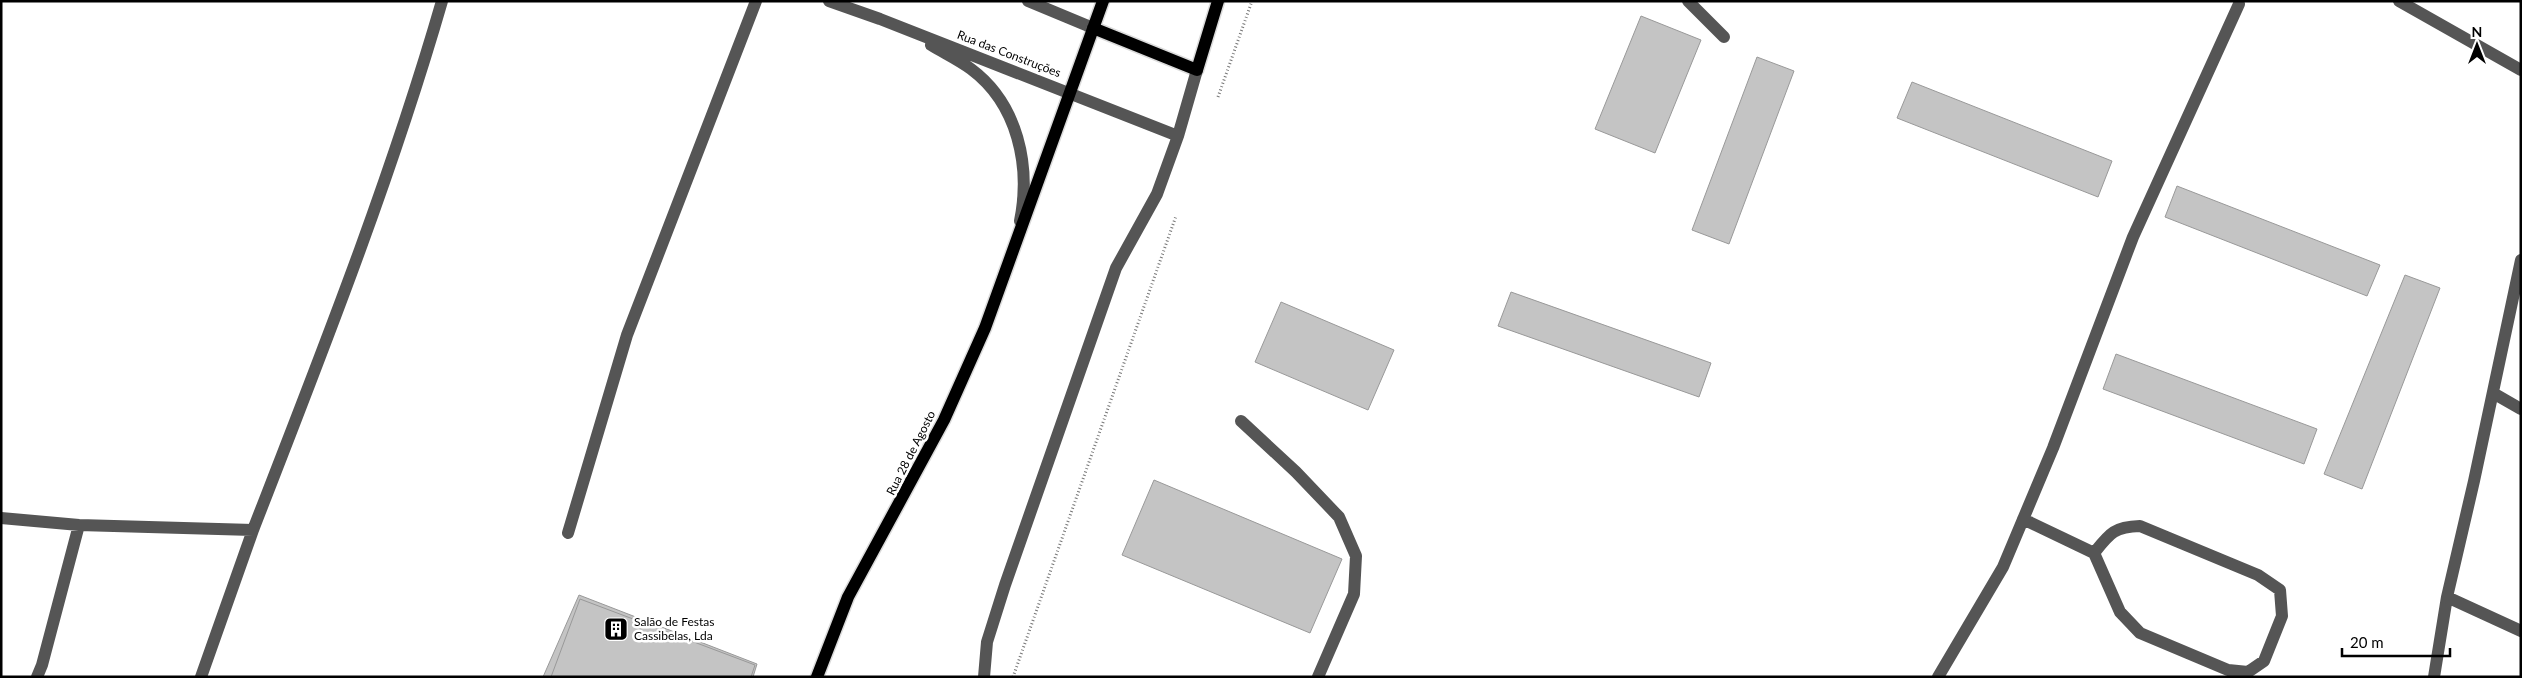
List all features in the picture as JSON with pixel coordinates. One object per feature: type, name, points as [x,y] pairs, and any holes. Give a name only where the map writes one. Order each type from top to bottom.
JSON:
[{"type":"main road","name":"Rua 28 de Agosto","points":[[817,677],[848,597],[944,420],[985,328],[1103,1]]},
{"type":"main road","points":[[1093,28],[1197,70],[1218,1]]},
{"type":"street","points":[[201,677],[253,530],[373,219],[428,54],[442,1]]},
{"type":"street","points":[[568,533],[626,335],[756,1]]},
{"type":"street","name":"Rua das Construções","points":[[829,1],[1069,92],[1178,136]]},
{"type":"street","points":[[1028,1],[1093,28]]},
{"type":"street","points":[[1688,1],[1724,37]]},
{"type":"street","points":[[2399,1],[2521,70]]},
{"type":"street","points":[[1938,677],[2003,567],[2053,448],[2133,237],[2239,4]]},
{"type":"street","points":[[880,19],[927,42],[971,69],[987,84],[1002,103],[1013,122],[1023,165],[1024,188],[1017,237]]},
{"type":"street","points":[[984,677],[987,642],[1005,585],[1116,268],[1158,194],[1178,136],[1197,70]]},
{"type":"street","points":[[2434,677],[2447,597],[2521,260]]},
{"type":"street","points":[[2493,393],[2521,409]]},
{"type":"street","points":[[1241,421],[1296,472],[1339,517],[1356,556],[1354,594],[1318,677]]},
{"type":"street","points":[[1,518],[78,525],[253,530]]},
{"type":"street","points":[[2023,519],[2094,553],[2120,612],[2140,633],[2228,670],[2248,672],[2264,661],[2282,616],[2280,590],[2258,575],[2140,526],[2125,527],[2111,532],[2094,553]]},
{"type":"street","points":[[37,677],[42,665],[78,525]]},
{"type":"street","points":[[2447,597],[2521,631]]},
{"type":"path","points":[[1215,104],[1252,1]]},
{"type":"path","points":[[1013,677],[1179,208]]},
{"type":"building","points":[[1641,16],[1701,40],[1655,153],[1595,129]]},
{"type":"building","points":[[1757,57],[1794,71],[1729,244],[1692,230]]},
{"type":"building","points":[[1912,82],[2112,161],[2098,197],[1897,118]]},
{"type":"building","points":[[2177,186],[2380,265],[2367,296],[2165,217]]},
{"type":"building","points":[[2405,275],[2440,288],[2362,489],[2324,474]]},
{"type":"building","points":[[1511,292],[1711,363],[1699,397],[1498,326]]},
{"type":"building","points":[[1281,302],[1394,350],[1368,410],[1255,362]]},
{"type":"building","points":[[2116,354],[2317,429],[2304,464],[2103,389]]},
{"type":"building","points":[[1154,480],[1342,559],[1310,633],[1122,555]]},
{"type":"building","name":"Salão de Festas Cassibelas, Lda","points":[[579,595],[757,664],[753,677],[543,677]]},
{"type":"building","name":"Salão de Festas Cassibelas, Lda","points":[[580,599],[755,665],[751,677],[551,677]]},
{"type":"place","name":"Salão de Festas Cassibelas, Lda","points":[[616,629]]}]
